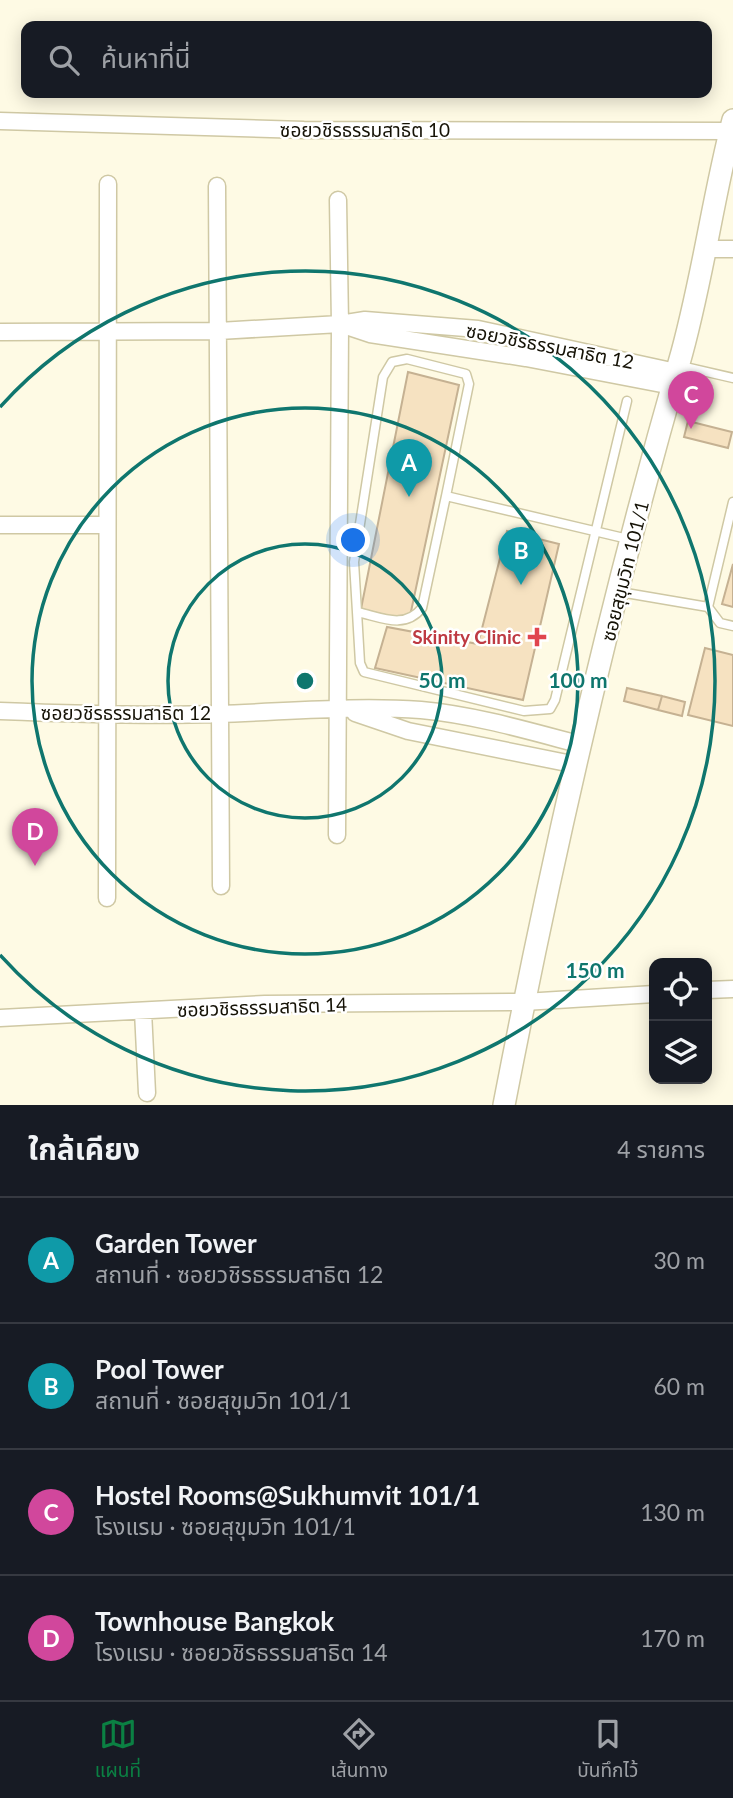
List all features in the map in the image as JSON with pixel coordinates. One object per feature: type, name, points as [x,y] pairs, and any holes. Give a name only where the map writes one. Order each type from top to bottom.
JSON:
[{"type":"street","name":"ซอยวชิรธรรมสาธิต 10","points":[[0,121],[304,130],[732,127]]},
{"type":"street","name":"ซอยสุขุมวิท 101/1","points":[[504,1105],[579,755],[676,375],[732,127]]},
{"type":"street","points":[[107,898],[108,184]]},
{"type":"street","points":[[217,186],[221,886]]},
{"type":"street","points":[[337,835],[340,324],[338,200]]},
{"type":"street","points":[[705,250],[733,250]]},
{"type":"street","name":"ซอยวชิรธรรมสาธิต 12","points":[[0,332],[219,331],[340,324],[365,320],[478,329],[676,375]]},
{"type":"street","points":[[0,525],[107,525]]},
{"type":"street","name":"ซอยวชิรธรรมสาธิต 12","points":[[336,707],[408,731],[579,755]]},
{"type":"street","name":"ซอยวชิรธรรมสาธิต 12","points":[[0,711],[106,716],[220,714],[336,707],[434,712],[493,721],[579,755]]},
{"type":"street","points":[[712,990],[733,989]]},
{"type":"street","name":"ซอยวชิรธรรมสาธิต 14","points":[[0,1018],[265,1004],[524,1002],[649,994]]},
{"type":"street","points":[[143,1011],[147,1093]]},
{"type":"lane","points":[[357,612],[402,622],[413,619],[422,608],[469,384],[466,374],[407,359],[392,362],[383,377],[354,562],[360,663],[364,672],[524,712],[550,709],[555,700],[627,401]]},
{"type":"lane","points":[[676,375],[733,378]]},
{"type":"lane","points":[[446,496],[633,540]]},
{"type":"lane","points":[[708,607],[733,502]]},
{"type":"lane","points":[[620,592],[708,607],[720,623],[733,626]]},
{"type":"building","points":[[408,372],[459,385],[409,621],[361,609]]},
{"type":"building","points":[[688,421],[732,432],[728,448],[684,437]]},
{"type":"building","points":[[507,531],[559,544],[523,700],[375,668],[387,627],[478,644]]},
{"type":"building","points":[[733,564],[733,607],[722,604]]},
{"type":"building","points":[[705,648],[733,655],[733,726],[688,715]]},
{"type":"building","points":[[627,688],[662,696],[658,710],[624,701]]},
{"type":"building","points":[[662,696],[685,702],[682,716],[658,710]]},
{"type":"place","name":"Hostel Rooms@Sukhumvit 101/1","points":[[691,429]]},
{"type":"place","name":"Garden Tower","points":[[409,497]]},
{"type":"place","name":"Pool Tower","points":[[521,585]]},
{"type":"place","name":"Skinity Clinic","points":[[537,637]]},
{"type":"place","name":"Townhouse Bangkok","points":[[35,866]]}]
